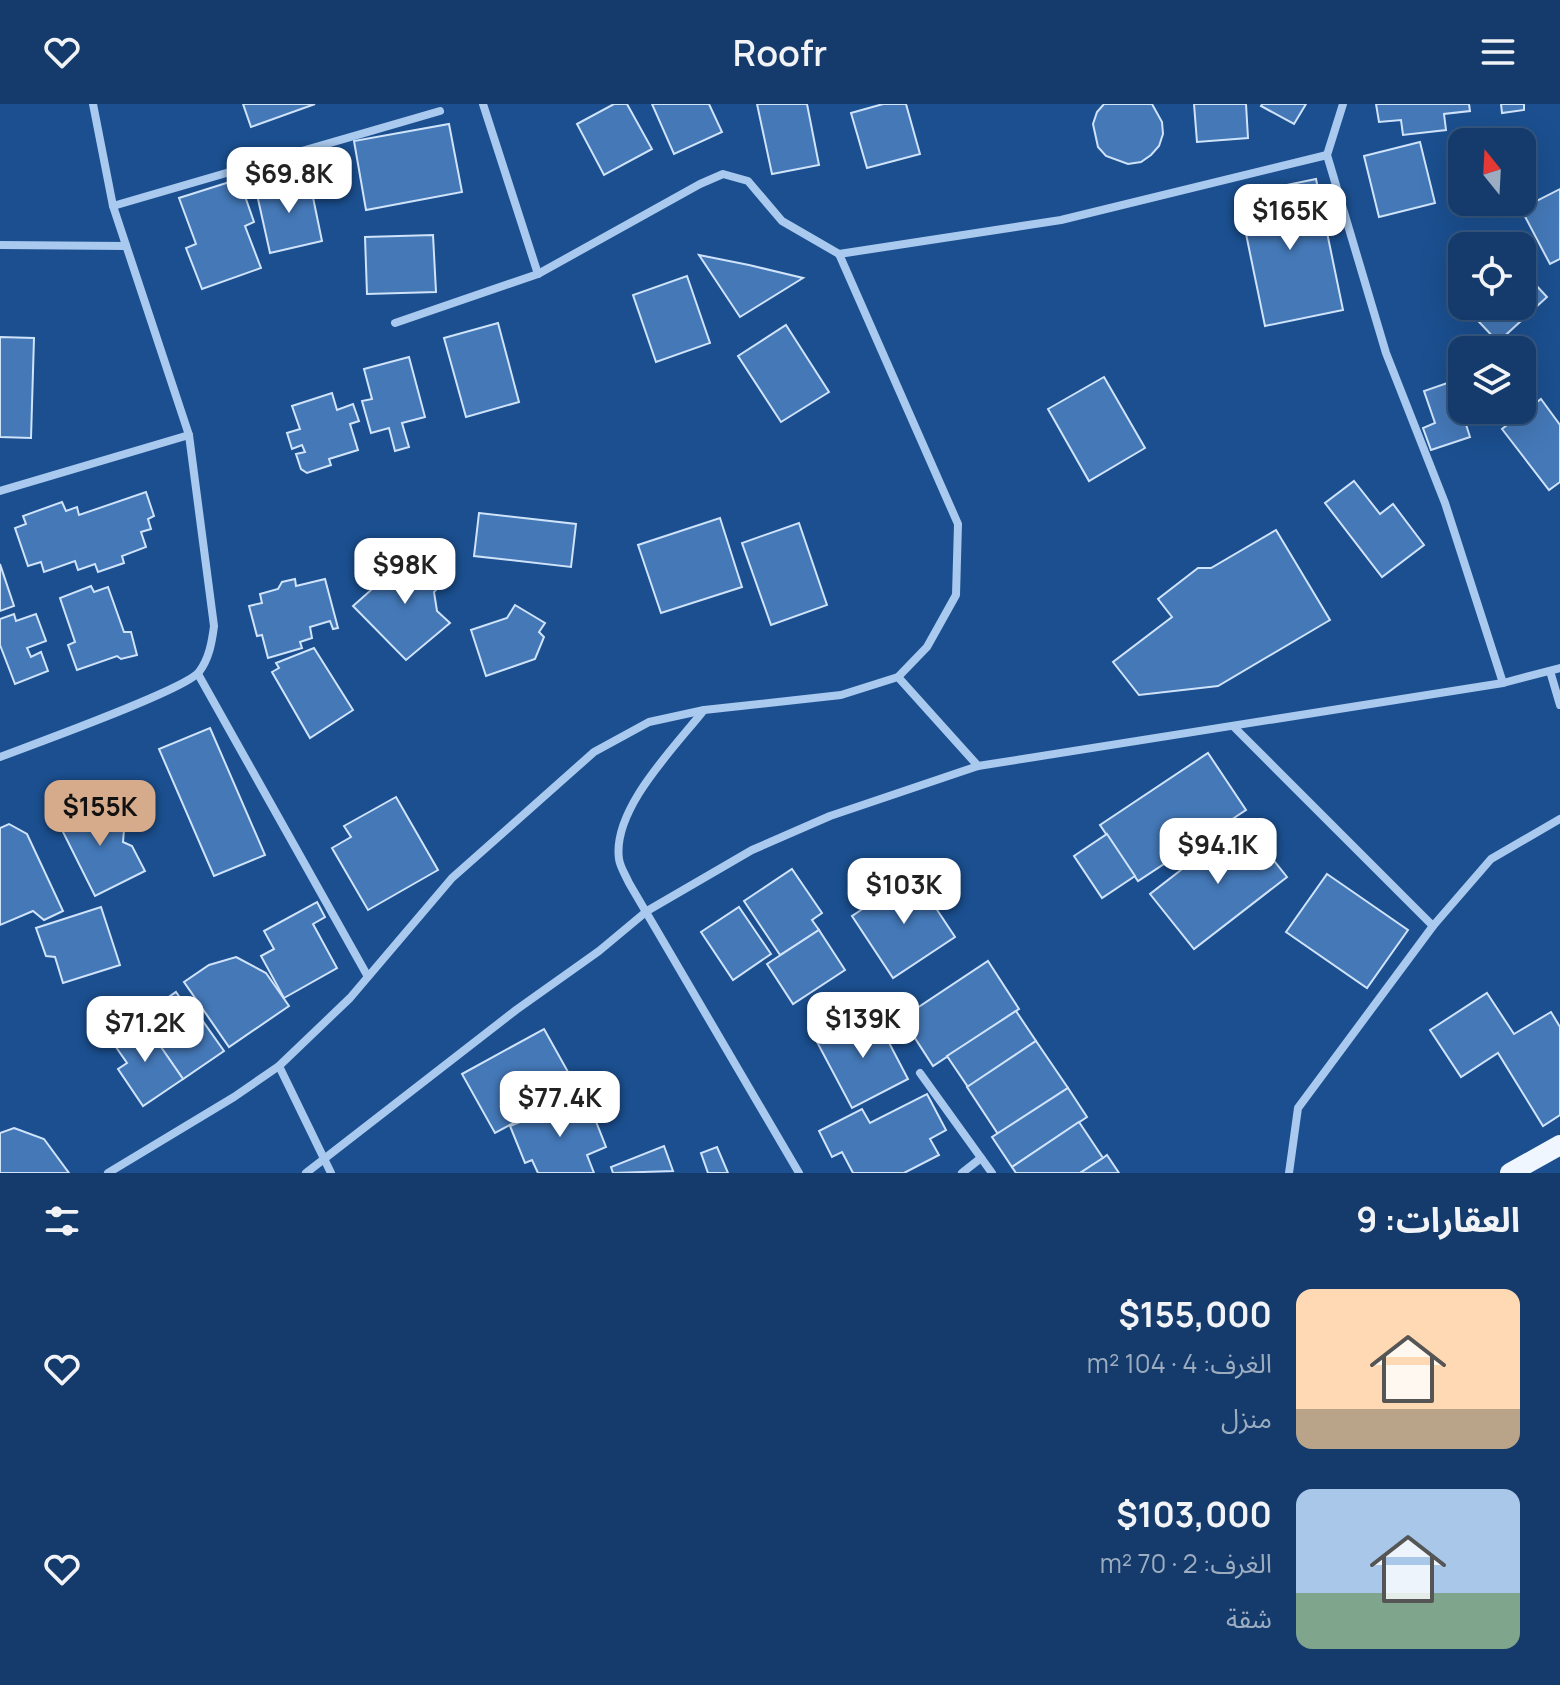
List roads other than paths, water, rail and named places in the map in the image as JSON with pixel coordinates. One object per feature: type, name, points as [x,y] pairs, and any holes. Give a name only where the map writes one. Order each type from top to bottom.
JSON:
[{"type":"main road","points":[[1510,1173],[1560,1145]]},
{"type":"street","points":[[0,757],[167,690],[198,674],[211,648],[214,626],[189,435],[113,206],[93,104]]},
{"type":"street","points":[[483,104],[538,274]]},
{"type":"street","points":[[1343,104],[1327,155],[1386,353],[1445,503],[1503,683]]},
{"type":"street","points":[[113,206],[440,111]]},
{"type":"street","points":[[839,254],[1061,220],[1327,155]]},
{"type":"street","points":[[108,1173],[234,1097],[279,1066],[350,998],[452,878],[594,752],[649,722],[704,710],[841,695],[898,677],[927,647],[956,595],[958,524],[839,254],[782,221],[748,181],[723,174],[538,274],[395,323]]},
{"type":"street","points":[[0,245],[126,246]]},
{"type":"street","points":[[0,491],[189,435]]},
{"type":"street","points":[[306,1173],[516,1010],[599,951],[647,911],[752,850],[830,816],[978,766],[1503,683],[1555,669],[1560,705]]},
{"type":"street","points":[[198,674],[367,975]]},
{"type":"street","points":[[898,677],[978,766]]},
{"type":"street","points":[[704,710],[633,803],[622,830],[619,860],[629,883],[799,1173]]},
{"type":"street","points":[[1234,727],[1433,926]]},
{"type":"street","points":[[1289,1173],[1298,1108],[1433,926],[1491,859],[1560,819]]},
{"type":"street","points":[[279,1066],[331,1173]]},
{"type":"street","points":[[920,1073],[992,1173]]},
{"type":"street","points":[[962,1173],[981,1158]]}]
